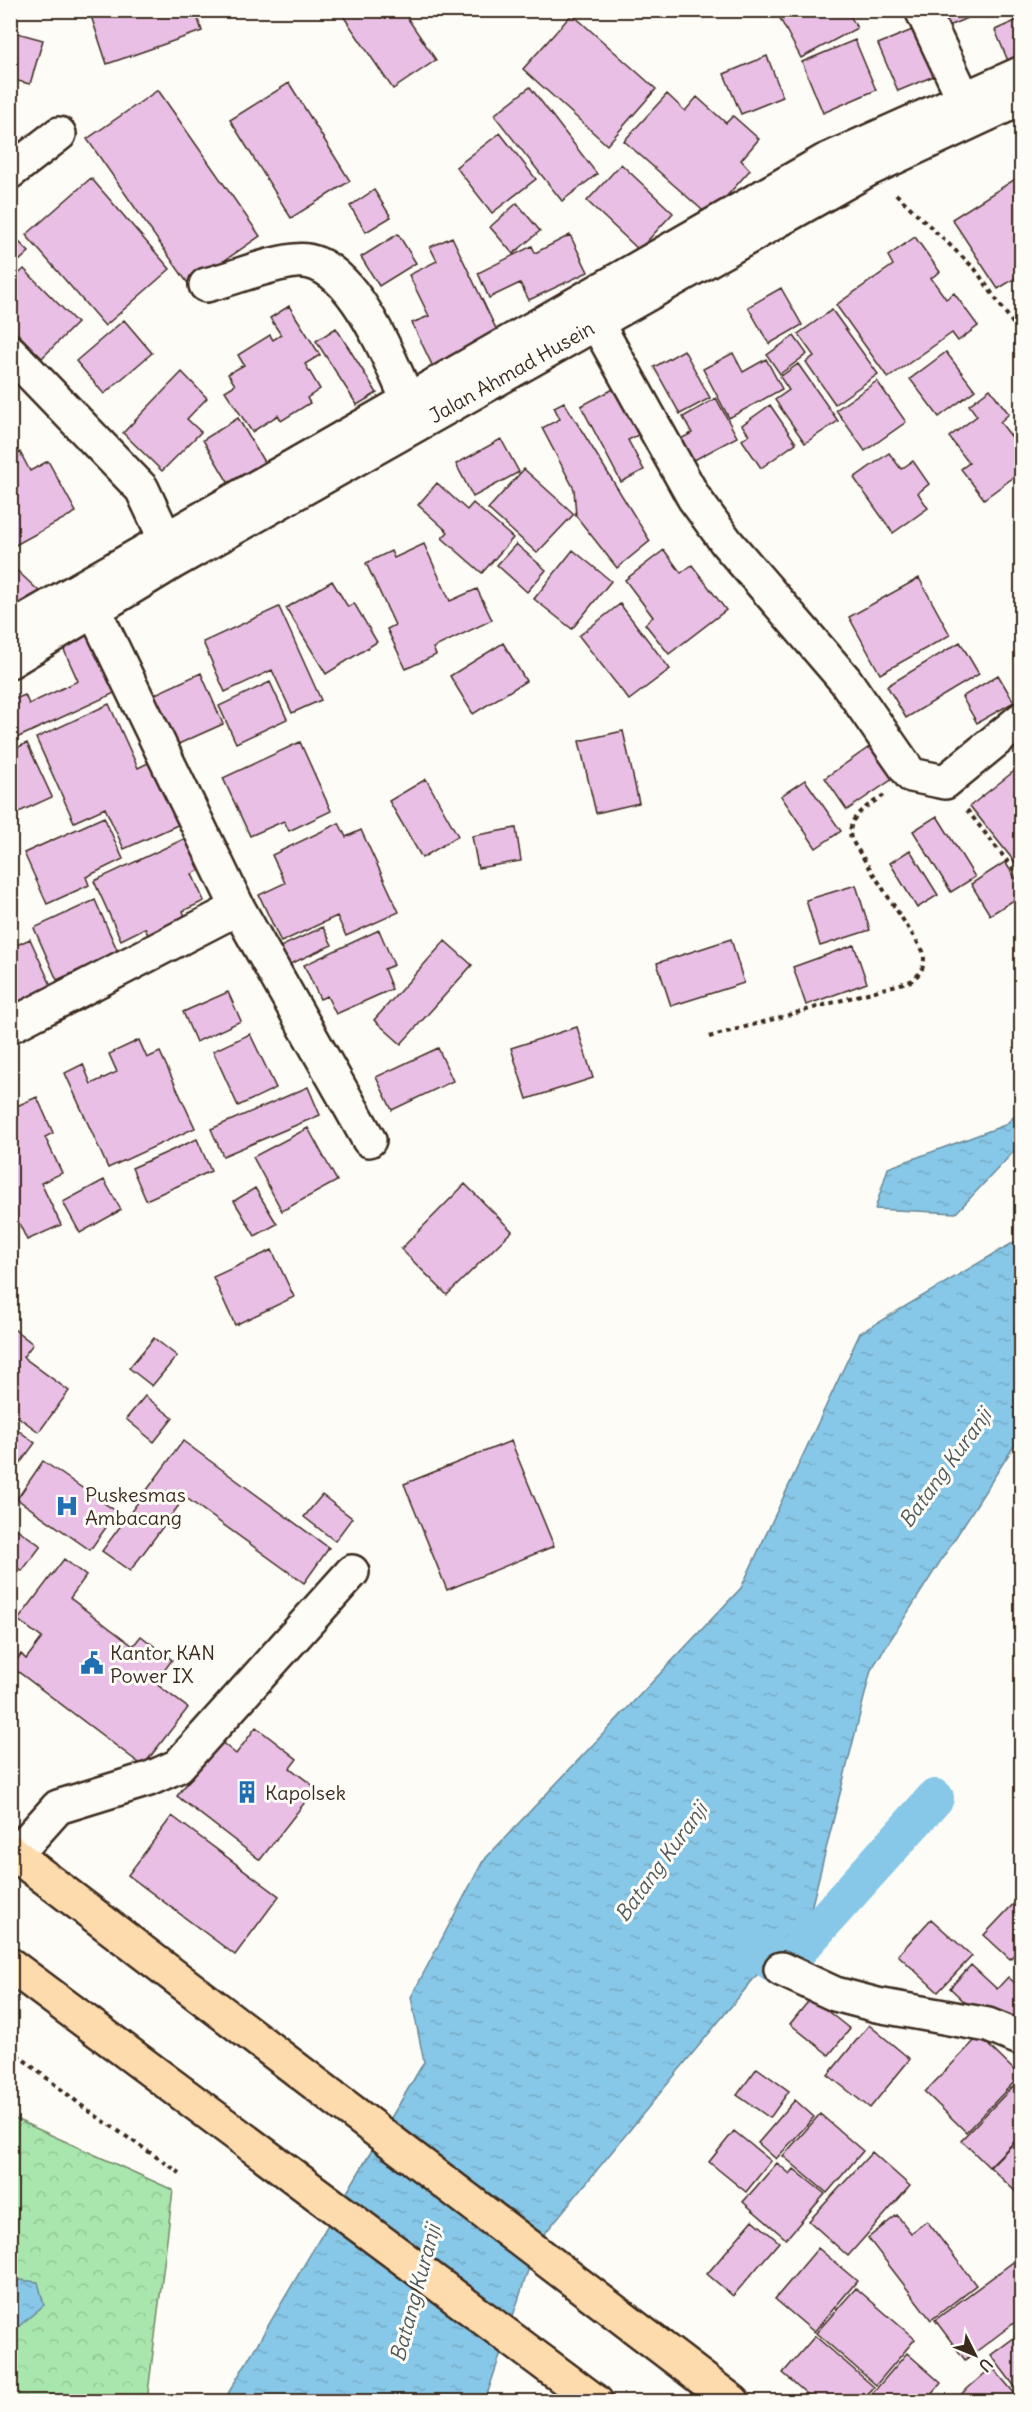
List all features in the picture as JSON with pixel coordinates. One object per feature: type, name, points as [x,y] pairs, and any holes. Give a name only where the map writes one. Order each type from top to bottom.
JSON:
[{"type":"highway","points":[[13,1853],[733,2402]]},
{"type":"highway","points":[[10,1965],[594,2400]]},
{"type":"street","points":[[922,10],[964,99]]},
{"type":"street","name":"Jalan Ahmad Husein","points":[[10,629],[825,161],[1022,73]]},
{"type":"street","name":"Jalan Ahmad Husein","points":[[10,662],[183,556],[869,169],[1022,98]]},
{"type":"street","points":[[10,172],[59,134]]},
{"type":"street","points":[[206,285],[297,261],[331,273],[345,284],[362,306],[408,400]]},
{"type":"street","points":[[596,322],[694,498],[727,543],[845,680],[911,775],[945,782],[1022,719]]},
{"type":"street","points":[[10,352],[142,489],[165,538]]},
{"type":"street","points":[[94,610],[238,908],[369,1140]]},
{"type":"street","points":[[10,1026],[238,908]]},
{"type":"street","points":[[13,1853],[58,1807],[149,1779],[178,1766],[351,1572]]},
{"type":"street","points":[[781,1969],[836,1994],[877,2005],[988,2025],[1022,2039]]},
{"type":"path","points":[[869,169],[975,269],[1021,334],[1022,366]]},
{"type":"path","points":[[709,1037],[911,981],[918,976],[925,960],[923,951],[856,849],[849,828],[853,818],[911,775]]},
{"type":"path","points":[[945,782],[1022,880]]},
{"type":"path","points":[[10,2049],[86,2109],[180,2173]]},
{"type":"green space","points":[[11,2117],[173,2190],[147,2401],[11,2402]]},
{"type":"water","points":[[1021,1110],[1021,1144],[956,1213],[875,1209],[888,1168],[1005,1125]]},
{"type":"water","name":"Batang Kuranji","points":[[1021,1238],[1021,1435],[871,1670],[811,1909],[537,2243],[485,2401],[223,2402],[424,2062],[411,1997],[483,1861],[741,1588],[860,1333]]},
{"type":"water","points":[[10,2279],[38,2282],[44,2305],[11,2333]]},
{"type":"building","points":[[89,10],[195,10],[202,31],[107,64]]},
{"type":"building","points":[[339,10],[402,10],[436,60],[393,89]]},
{"type":"building","points":[[847,10],[857,28],[801,58],[776,11]]},
{"type":"building","points":[[938,10],[1005,10],[987,18],[984,11],[946,27]]},
{"type":"building","points":[[572,14],[656,89],[607,145],[523,69]]},
{"type":"building","points":[[1022,18],[1022,63],[1011,68],[995,30]]},
{"type":"building","points":[[922,26],[941,73],[898,91],[878,44]]},
{"type":"building","points":[[10,31],[43,40],[30,84],[10,79]]},
{"type":"building","points":[[855,40],[876,90],[823,113],[802,62]]},
{"type":"building","points":[[767,56],[783,97],[741,114],[724,74]]},
{"type":"building","points":[[289,83],[350,181],[291,218],[230,120]]},
{"type":"building","points":[[530,87],[597,174],[562,201],[494,115]]},
{"type":"building","points":[[158,90],[260,236],[189,285],[87,139]]},
{"type":"building","points":[[667,94],[685,111],[697,97],[726,123],[733,116],[759,139],[741,160],[750,170],[709,216],[624,141]]},
{"type":"building","points":[[500,133],[536,179],[492,213],[456,167]]},
{"type":"building","points":[[621,164],[673,213],[639,250],[587,201]]},
{"type":"building","points":[[1020,176],[1022,274],[998,289],[952,219]]},
{"type":"building","points":[[91,178],[170,269],[105,326],[26,235]]},
{"type":"building","points":[[374,190],[391,217],[366,232],[350,206]]},
{"type":"building","points":[[517,203],[540,231],[513,254],[490,227]]},
{"type":"building","points":[[10,233],[29,252],[10,269]]},
{"type":"building","points":[[398,234],[416,263],[379,286],[361,257]]},
{"type":"building","points":[[570,235],[588,272],[529,300],[520,283],[489,298],[478,273],[532,246],[535,253]]},
{"type":"building","points":[[452,237],[500,337],[434,369],[412,323],[429,316],[409,275],[437,261],[430,247]]},
{"type":"building","points":[[915,237],[940,272],[931,278],[946,299],[954,293],[978,326],[958,341],[952,333],[888,378],[836,305],[893,265],[888,256]]},
{"type":"building","points":[[24,269],[77,323],[42,358],[10,326],[10,282]]},
{"type":"building","points":[[781,288],[802,325],[769,344],[748,307]]},
{"type":"building","points":[[289,306],[320,355],[305,364],[320,389],[307,398],[310,403],[281,421],[278,415],[252,432],[225,391],[235,385],[228,374],[244,365],[238,355],[270,335],[273,340],[281,335],[270,318]]},
{"type":"building","points":[[832,310],[878,374],[835,404],[806,362],[814,356],[798,334]]},
{"type":"building","points":[[124,320],[152,353],[104,394],[76,361]]},
{"type":"building","points":[[336,328],[377,393],[357,405],[316,341]]},
{"type":"building","points":[[794,336],[807,354],[780,374],[767,355]]},
{"type":"building","points":[[684,350],[710,398],[680,414],[654,367]]},
{"type":"building","points":[[946,352],[975,390],[939,417],[910,379]]},
{"type":"building","points":[[733,353],[743,372],[766,359],[782,389],[729,418],[703,369]]},
{"type":"building","points":[[798,364],[838,421],[805,443],[775,400],[789,390],[780,377]]},
{"type":"building","points":[[182,372],[207,398],[187,419],[201,432],[162,471],[123,433]]},
{"type":"building","points":[[877,381],[906,422],[865,451],[836,410]]},
{"type":"building","points":[[619,386],[644,432],[628,440],[644,470],[621,482],[581,406]]},
{"type":"building","points":[[990,389],[1009,414],[1000,422],[1022,450],[1022,471],[984,499],[961,469],[969,463],[949,437],[977,416],[969,405]]},
{"type":"building","points":[[716,398],[737,437],[685,465],[673,443],[692,433],[683,417]]},
{"type":"building","points":[[564,402],[650,541],[617,568],[576,516],[574,489],[542,428],[560,419],[554,407]]},
{"type":"building","points":[[770,405],[796,443],[761,468],[742,440],[749,435],[742,425]]},
{"type":"building","points":[[238,418],[264,462],[229,484],[203,440]]},
{"type":"building","points":[[501,439],[519,472],[473,497],[456,464]]},
{"type":"building","points":[[20,452],[30,471],[48,461],[76,512],[10,548],[10,457]]},
{"type":"building","points":[[889,453],[901,469],[913,461],[929,484],[918,493],[928,508],[893,533],[854,478]]},
{"type":"building","points":[[524,469],[574,514],[537,553],[488,509]]},
{"type":"building","points":[[437,483],[467,510],[473,503],[513,538],[482,573],[442,538],[448,532],[418,505]]},
{"type":"building","points":[[424,544],[450,601],[477,589],[492,620],[433,648],[436,655],[406,669],[387,629],[395,625],[366,563],[391,551],[394,558]]},
{"type":"building","points":[[516,544],[546,570],[527,592],[497,565]]},
{"type":"building","points":[[573,550],[611,581],[572,629],[534,599]]},
{"type":"building","points":[[664,550],[681,573],[692,565],[726,610],[669,654],[645,624],[653,617],[625,580]]},
{"type":"building","points":[[10,564],[40,592],[10,609]]},
{"type":"building","points":[[919,578],[950,635],[880,674],[849,617]]},
{"type":"building","points":[[332,581],[348,607],[354,603],[377,642],[326,674],[286,608]]},
{"type":"building","points":[[620,604],[670,669],[629,700],[579,636]]},
{"type":"building","points":[[279,607],[321,700],[292,713],[272,670],[225,692],[203,642]]},
{"type":"building","points":[[90,626],[119,691],[10,741],[10,701],[25,695],[29,704],[78,681],[59,639]]},
{"type":"building","points":[[960,642],[979,674],[906,718],[887,686]]},
{"type":"building","points":[[503,643],[526,681],[473,714],[450,676]]},
{"type":"building","points":[[201,673],[223,724],[174,746],[151,696]]},
{"type":"building","points":[[998,675],[1014,702],[977,723],[962,697]]},
{"type":"building","points":[[270,682],[287,719],[236,743],[219,706]]},
{"type":"building","points":[[109,704],[138,768],[154,760],[182,823],[124,849],[105,808],[74,822],[36,738]]},
{"type":"building","points":[[623,731],[639,803],[596,813],[579,741]]},
{"type":"building","points":[[300,742],[331,811],[289,831],[284,821],[250,836],[223,778]]},
{"type":"building","points":[[27,743],[52,797],[10,816],[10,751]]},
{"type":"building","points":[[875,743],[897,776],[847,810],[825,778]]},
{"type":"building","points":[[1022,765],[1022,871],[970,806]]},
{"type":"building","points":[[426,779],[458,836],[422,858],[389,801]]},
{"type":"building","points":[[805,780],[841,831],[816,848],[781,796]]},
{"type":"building","points":[[937,816],[975,877],[951,892],[913,831]]},
{"type":"building","points":[[104,817],[123,859],[86,877],[89,885],[47,904],[24,853]]},
{"type":"building","points":[[339,823],[346,837],[361,830],[399,912],[346,936],[337,916],[281,942],[259,895],[285,883],[272,855]]},
{"type":"building","points":[[516,828],[521,861],[478,868],[472,836]]},
{"type":"building","points":[[186,838],[200,870],[192,874],[204,901],[183,911],[185,917],[148,935],[145,928],[121,940],[94,881]]},
{"type":"building","points":[[910,850],[938,895],[917,908],[890,863]]},
{"type":"building","points":[[1005,862],[1022,888],[1022,895],[990,915],[971,884]]},
{"type":"building","points":[[856,885],[870,930],[820,946],[806,900]]},
{"type":"building","points":[[95,900],[118,952],[57,980],[34,928]]},
{"type":"building","points":[[323,927],[332,945],[286,966],[278,948]]},
{"type":"building","points":[[379,930],[394,965],[384,969],[392,989],[336,1014],[327,996],[320,999],[304,965]]},
{"type":"building","points":[[30,939],[55,994],[10,1007],[10,948]]},
{"type":"building","points":[[731,939],[744,983],[671,1006],[657,963]]},
{"type":"building","points":[[445,941],[472,965],[401,1044],[374,1020]]},
{"type":"building","points":[[854,945],[867,983],[806,1005],[793,967]]},
{"type":"building","points":[[228,992],[241,1021],[196,1042],[183,1012]]},
{"type":"building","points":[[577,1027],[593,1078],[527,1099],[511,1048]]},
{"type":"building","points":[[250,1034],[276,1088],[238,1106],[213,1051]]},
{"type":"building","points":[[139,1040],[147,1058],[160,1052],[195,1128],[108,1168],[65,1073],[83,1064],[91,1084],[117,1072],[109,1054]]},
{"type":"building","points":[[438,1048],[453,1081],[392,1110],[376,1077]]},
{"type":"building","points":[[308,1087],[320,1115],[223,1156],[211,1129]]},
{"type":"building","points":[[37,1097],[53,1133],[45,1137],[62,1173],[41,1183],[61,1225],[27,1240],[10,1204],[10,1109]]},
{"type":"building","points":[[308,1128],[337,1181],[282,1211],[253,1157]]},
{"type":"building","points":[[197,1139],[211,1171],[146,1200],[132,1168]]},
{"type":"building","points":[[104,1180],[121,1210],[80,1233],[63,1202]]},
{"type":"building","points":[[465,1184],[512,1231],[447,1295],[401,1249]]},
{"type":"building","points":[[255,1188],[277,1224],[255,1236],[234,1201]]},
{"type":"building","points":[[272,1250],[294,1297],[235,1325],[213,1277]]},
{"type":"building","points":[[10,1326],[33,1344],[23,1357],[69,1391],[39,1432],[10,1411]]},
{"type":"building","points":[[154,1338],[177,1356],[152,1386],[129,1368]]},
{"type":"building","points":[[145,1396],[173,1418],[154,1442],[126,1419]]},
{"type":"building","points":[[10,1426],[35,1443],[10,1477]]},
{"type":"building","points":[[183,1441],[329,1548],[304,1583],[185,1497],[130,1571],[102,1551]]},
{"type":"building","points":[[511,1441],[554,1546],[447,1590],[404,1484]]},
{"type":"building","name":"Puskesmas Ambacang","points":[[43,1461],[117,1512],[90,1550],[17,1499]]},
{"type":"building","points":[[322,1495],[352,1518],[335,1541],[304,1517]]},
{"type":"building","points":[[10,1524],[41,1546],[22,1571],[10,1563]]},
{"type":"building","name":"Kantor KAN Power IX","points":[[64,1559],[86,1576],[70,1598],[133,1646],[141,1636],[172,1660],[155,1683],[188,1708],[143,1766],[12,1667],[21,1654],[26,1659],[42,1638],[18,1620]]},
{"type":"building","name":"Kapolsek","points":[[256,1727],[297,1759],[290,1768],[316,1788],[260,1860],[177,1796],[220,1741],[236,1754]]},
{"type":"building","points":[[172,1816],[279,1896],[235,1955],[128,1875]]},
{"type":"building","points":[[1022,1895],[1022,1946],[1010,1959],[984,1935]]},
{"type":"building","points":[[931,1919],[972,1956],[938,1992],[898,1955]]},
{"type":"building","points":[[971,1965],[997,1989],[1008,1977],[1022,1989],[1022,2027],[989,2025],[950,1988]]},
{"type":"building","points":[[811,1998],[850,2029],[829,2055],[790,2024]]},
{"type":"building","points":[[869,2025],[910,2059],[870,2108],[828,2075]]},
{"type":"building","points":[[979,2036],[1020,2076],[966,2132],[925,2092]]},
{"type":"building","points":[[757,2068],[789,2091],[770,2118],[737,2095]]},
{"type":"building","points":[[1022,2077],[1022,2134],[989,2167],[961,2140]]},
{"type":"building","points":[[795,2100],[814,2117],[776,2159],[758,2143]]},
{"type":"building","points":[[820,2114],[863,2151],[827,2193],[783,2156]]},
{"type":"building","points":[[734,2131],[771,2161],[746,2192],[709,2162]]},
{"type":"building","points":[[1022,2135],[1022,2198],[990,2167]]},
{"type":"building","points":[[872,2152],[910,2186],[848,2256],[809,2221]]},
{"type":"building","points":[[777,2163],[790,2174],[794,2169],[825,2194],[786,2239],[743,2202]]},
{"type":"building","points":[[897,2215],[911,2233],[927,2221],[976,2285],[931,2320],[868,2238]]},
{"type":"building","points":[[753,2220],[779,2242],[733,2296],[707,2274]]},
{"type":"building","points":[[818,2248],[857,2281],[814,2332],[775,2299]]},
{"type":"building","points":[[1020,2257],[1022,2317],[965,2360],[935,2320]]},
{"type":"building","points":[[856,2288],[915,2339],[876,2385],[816,2333]]},
{"type":"building","points":[[1022,2332],[1022,2388],[1018,2391],[991,2355]]},
{"type":"building","points":[[815,2336],[874,2387],[861,2402],[816,2402],[783,2373]]},
{"type":"building","points":[[907,2353],[941,2383],[925,2402],[865,2402]]},
{"type":"building","points":[[992,2367],[1022,2402],[962,2402],[958,2397]]},
{"type":"waterway","points":[[755,1949],[781,1969],[935,1798]]},
{"type":"place","name":"Puskesmas Ambacang","points":[[67,1506]]},
{"type":"place","name":"Kantor KAN Power IX","points":[[92,1663]]},
{"type":"place","name":"Kapolsek","points":[[247,1792]]}]
